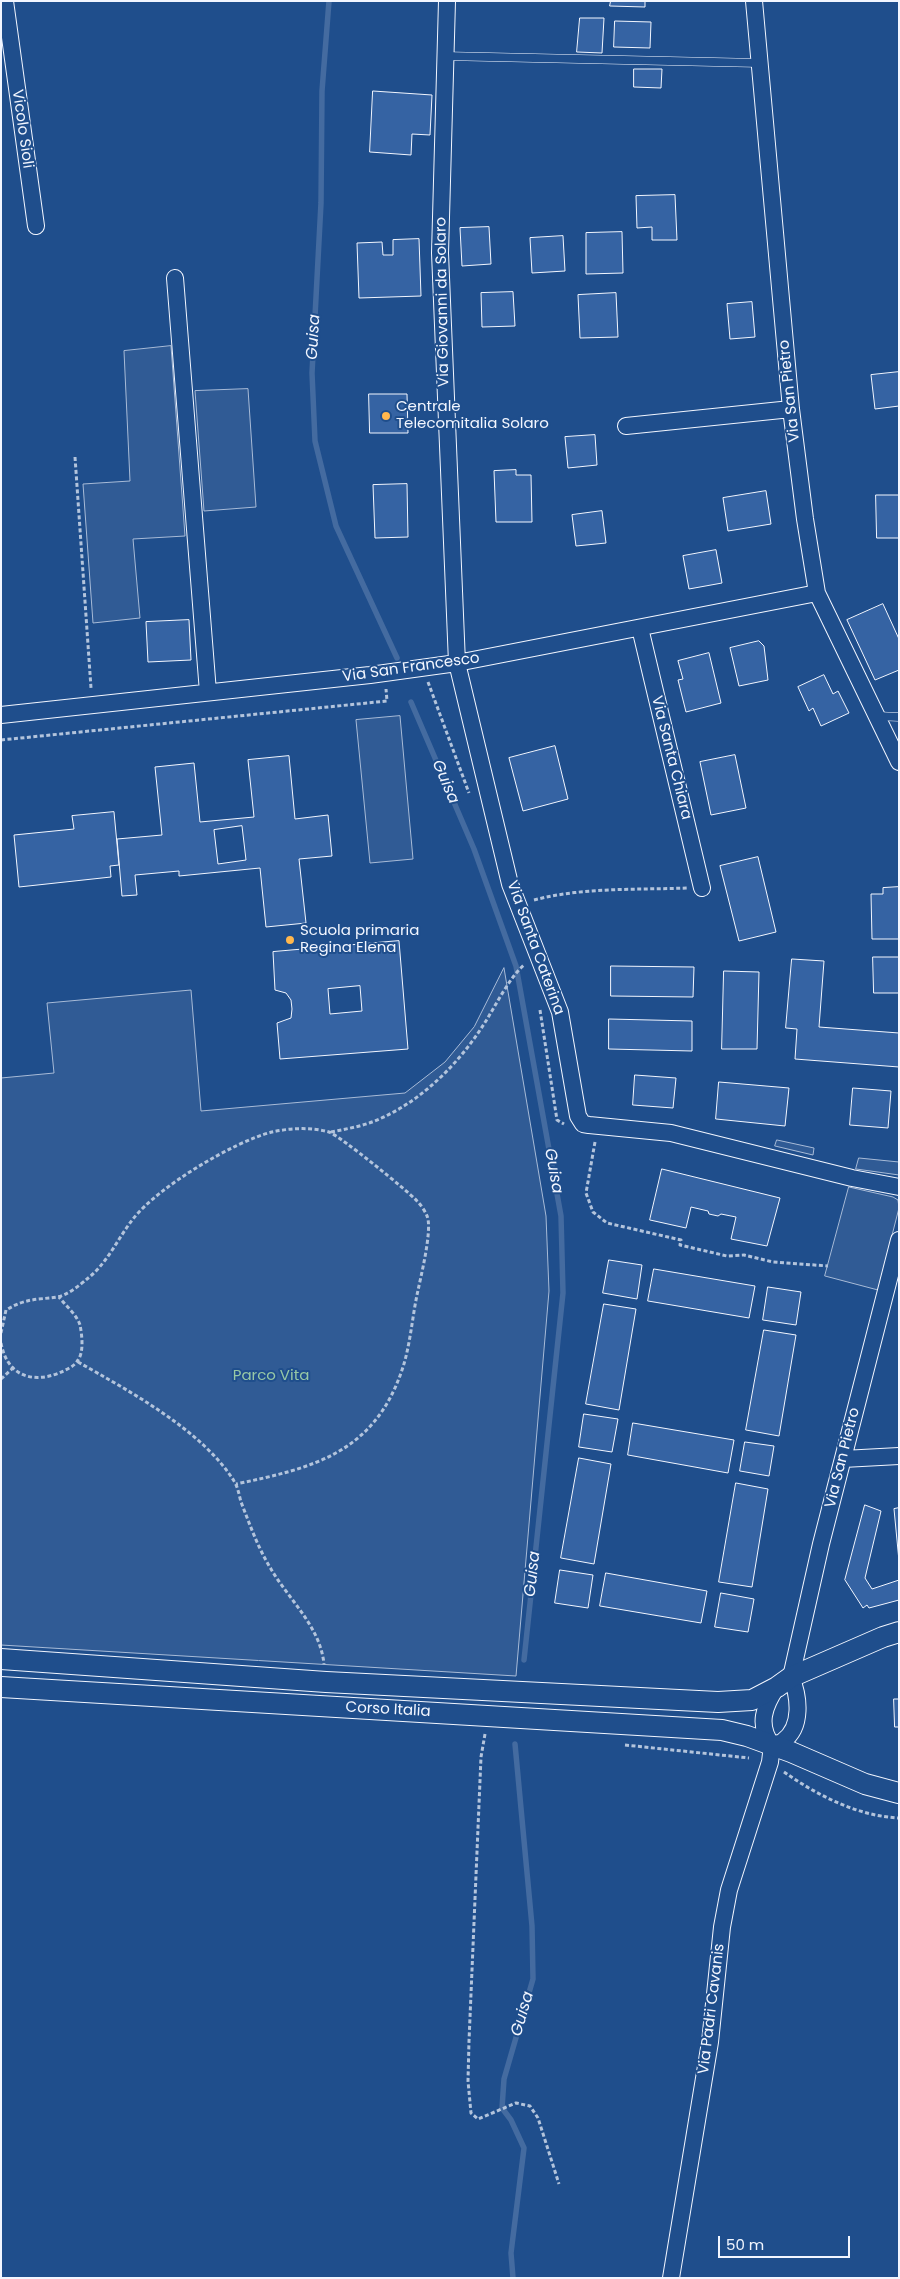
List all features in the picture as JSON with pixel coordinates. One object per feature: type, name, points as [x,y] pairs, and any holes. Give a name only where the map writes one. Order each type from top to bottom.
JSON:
[{"type":"street","name":"Vicolo Sioli","points":[[5,1],[36,226]]},
{"type":"street","name":"Via Giovanni da Solaro","points":[[446,1],[440,253],[457,663]]},
{"type":"street","name":"Via San Pietro","points":[[754,1],[791,409],[805,519],[817,593],[899,762]]},
{"type":"street","points":[[175,278],[208,692]]},
{"type":"street","points":[[626,426],[791,409]]},
{"type":"street","name":"Via San Francesco","points":[[1,716],[370,675],[457,663],[817,593]]},
{"type":"street","name":"Via Santa Chiara","points":[[640,628],[702,888]]},
{"type":"street","name":"Via Santa Caterina","points":[[457,663],[517,905],[560,1012],[571,1120]]},
{"type":"street","points":[[571,1120],[598,1127],[672,1133],[852,1178],[899,1187]]},
{"type":"street","name":"Via San Pietro","points":[[784,1682],[899,1240]]},
{"type":"street","points":[[843,1459],[899,1456]]},
{"type":"street","points":[[784,1682],[797,1691],[797,1717],[793,1728],[783,1742],[771,1753],[763,1727],[765,1708],[784,1682],[883,1637],[899,1632]]},
{"type":"street","name":"Corso Italia","points":[[1,1659],[326,1682],[718,1702],[752,1700],[784,1682]]},
{"type":"street","name":"Corso Italia","points":[[1,1687],[722,1730],[747,1736],[771,1753],[865,1784],[899,1793]]},
{"type":"street","name":"Via Padri Cavanis","points":[[671,2278],[710,2042],[722,1927],[729,1890],[771,1753]]},
{"type":"lane","points":[[444,56],[759,63]]},
{"type":"lane","points":[[877,716],[899,717]]},
{"type":"path","points":[[75,457],[93,705]]},
{"type":"path","points":[[419,680],[428,680],[471,797]]},
{"type":"path","points":[[1,740],[387,701],[385,683]]},
{"type":"path","points":[[517,905],[570,893],[702,888]]},
{"type":"path","points":[[520,956],[525,969]]},
{"type":"path","points":[[6,1310],[30,1300],[59,1298],[98,1270],[134,1218],[150,1201],[243,1142],[271,1132],[293,1128],[331,1132],[372,1122],[393,1112],[434,1083],[456,1062],[476,1036],[524,964]]},
{"type":"path","points":[[539,1006],[558,1120],[571,1120]]},
{"type":"path","points":[[598,1127],[586,1193],[589,1205],[601,1220],[680,1240],[680,1245],[727,1256],[744,1255],[773,1262],[828,1266]]},
{"type":"path","points":[[236,1484],[289,1473],[306,1467],[352,1443],[367,1431],[381,1415],[403,1369],[425,1253],[428,1218],[417,1201],[331,1132]]},
{"type":"path","points":[[1,1343],[8,1364],[32,1378],[43,1378],[62,1372],[78,1362],[82,1348],[80,1325],[59,1298]]},
{"type":"path","points":[[1,1305],[6,1310]]},
{"type":"path","points":[[1,1332],[6,1310]]},
{"type":"path","points":[[78,1362],[168,1416],[212,1455],[236,1484],[260,1548],[271,1569],[316,1636],[323,1655],[326,1682]]},
{"type":"path","points":[[1,1379],[13,1368]]},
{"type":"path","points":[[488,1716],[481,1757],[469,2042],[468,2081],[471,2113],[478,2118],[516,2103],[530,2106],[538,2118],[559,2184]]},
{"type":"path","points":[[771,1753],[801,1784],[849,1808],[885,1817],[899,1818]]},
{"type":"shaded area","points":[[171,346],[185,536],[133,539],[140,618],[93,623],[83,484],[130,481],[124,351]]},
{"type":"shaded area","points":[[248,389],[256,507],[204,511],[195,391]]},
{"type":"shaded area","points":[[400,716],[413,859],[370,863],[356,720]]},
{"type":"shaded area","name":"Parco Vita","points":[[504,968],[546,1216],[549,1291],[516,1676],[1,1645],[1,1078],[54,1073],[47,1003],[191,990],[201,1111],[405,1093],[445,1062],[474,1027]]},
{"type":"shaded area","points":[[777,1140],[814,1148],[813,1155],[775,1146]]},
{"type":"shaded area","points":[[859,1158],[899,1162],[899,1175],[856,1169]]},
{"type":"shaded area","points":[[849,1187],[893,1197],[898,1200],[899,1208],[878,1290],[825,1276]]},
{"type":"building","points":[[611,1],[645,1],[645,7],[610,6]]},
{"type":"building","points":[[580,18],[604,18],[602,53],[577,52]]},
{"type":"building","points":[[615,21],[651,22],[650,48],[614,47]]},
{"type":"building","points":[[634,69],[662,69],[661,88],[634,87]]},
{"type":"building","points":[[373,91],[432,95],[430,135],[412,134],[411,155],[370,152]]},
{"type":"building","points":[[675,195],[677,240],[652,240],[652,227],[637,228],[636,196]]},
{"type":"building","points":[[489,227],[491,264],[462,266],[460,228]]},
{"type":"building","points":[[622,232],[623,273],[586,274],[586,233]]},
{"type":"building","points":[[563,236],[565,271],[532,273],[530,238]]},
{"type":"building","points":[[419,239],[421,296],[359,298],[357,243],[382,242],[383,255],[393,255],[393,240]]},
{"type":"building","points":[[513,292],[515,326],[482,327],[481,293]]},
{"type":"building","points":[[616,293],[618,337],[580,338],[578,295]]},
{"type":"building","points":[[752,302],[755,337],[730,339],[727,304]]},
{"type":"building","points":[[899,372],[899,406],[875,409],[871,375]]},
{"type":"building","points":[[369,394],[407,394],[408,433],[370,433]]},
{"type":"building","points":[[595,435],[597,465],[568,468],[565,437]]},
{"type":"building","points":[[516,470],[516,475],[531,475],[532,522],[496,522],[494,471]]},
{"type":"building","points":[[407,484],[408,537],[375,538],[373,485]]},
{"type":"building","points":[[766,491],[771,524],[728,531],[723,498]]},
{"type":"building","points":[[876,495],[899,495],[899,538],[877,538]]},
{"type":"building","points":[[602,511],[606,543],[576,546],[572,515]]},
{"type":"building","points":[[716,550],[722,583],[689,589],[683,556]]},
{"type":"building","points":[[883,604],[899,639],[899,670],[875,680],[847,620]]},
{"type":"building","points":[[189,620],[191,660],[148,662],[146,622]]},
{"type":"building","points":[[759,641],[764,646],[768,680],[739,686],[730,648]]},
{"type":"building","points":[[709,653],[721,703],[686,712],[678,680],[683,679],[678,661]]},
{"type":"building","points":[[824,675],[833,694],[838,691],[849,713],[821,726],[813,708],[809,711],[798,687]]},
{"type":"building","points":[[555,746],[568,799],[523,811],[509,758]]},
{"type":"building","points":[[735,755],[746,808],[711,815],[700,762]]},
{"type":"building","points":[[289,756],[295,819],[328,815],[332,856],[299,859],[306,923],[266,927],[260,868],[179,876],[179,871],[135,875],[137,895],[122,896],[117,839],[162,835],[155,767],[194,763],[200,822],[254,817],[248,760]],"holes":[[[242,826],[246,860],[218,864],[214,830]]]},
{"type":"building","points":[[114,812],[119,865],[110,866],[111,877],[19,887],[14,835],[74,829],[72,816]]},
{"type":"building","points":[[758,857],[776,932],[739,941],[720,866]]},
{"type":"building","points":[[899,887],[899,939],[872,939],[871,894],[883,894],[883,888]]},
{"type":"building","points":[[399,941],[408,1049],[280,1059],[277,1023],[291,1018],[292,1009],[291,1000],[286,993],[275,990],[273,952]],"holes":[[[360,986],[362,1011],[330,1014],[328,989]]]},
{"type":"building","points":[[873,957],[899,957],[899,993],[874,993]]},
{"type":"building","points":[[792,959],[824,961],[819,1027],[899,1033],[899,1067],[795,1059],[797,1029],[786,1028]]},
{"type":"building","points":[[611,966],[694,967],[693,997],[611,996]]},
{"type":"building","points":[[724,971],[759,972],[757,1049],[722,1049]]},
{"type":"building","points":[[609,1019],[692,1021],[692,1051],[609,1049]]},
{"type":"building","points":[[635,1075],[676,1078],[673,1108],[633,1105]]},
{"type":"building","points":[[719,1082],[789,1088],[785,1126],[716,1119]]},
{"type":"building","points":[[853,1088],[891,1091],[888,1128],[850,1125]]},
{"type":"building","points":[[662,1169],[780,1198],[767,1246],[731,1239],[736,1217],[709,1214],[708,1211],[691,1207],[686,1228],[650,1220]]},
{"type":"building","points":[[609,1260],[642,1265],[637,1299],[603,1293]]},
{"type":"building","points":[[654,1269],[755,1286],[749,1318],[648,1301]]},
{"type":"building","points":[[768,1287],[801,1292],[796,1325],[763,1320]]},
{"type":"building","points":[[604,1304],[636,1309],[619,1410],[586,1404]]},
{"type":"building","points":[[764,1330],[796,1335],[779,1436],[746,1430]]},
{"type":"building","points":[[584,1414],[618,1419],[612,1452],[579,1447]]},
{"type":"building","points":[[633,1423],[734,1440],[728,1473],[628,1455]]},
{"type":"building","points":[[745,1442],[774,1446],[769,1476],[740,1471]]},
{"type":"building","points":[[579,1458],[611,1464],[594,1564],[561,1558]]},
{"type":"building","points":[[736,1483],[768,1489],[752,1587],[719,1582]]},
{"type":"building","points":[[865,1505],[881,1511],[865,1578],[872,1589],[899,1580],[899,1600],[869,1608],[867,1605],[863,1608],[845,1580]]},
{"type":"building","points":[[899,1508],[899,1561],[894,1509]]},
{"type":"building","points":[[560,1570],[593,1575],[588,1608],[555,1603]]},
{"type":"building","points":[[606,1573],[707,1591],[701,1623],[600,1606]]},
{"type":"building","points":[[721,1593],[754,1599],[748,1632],[715,1627]]},
{"type":"building","points":[[894,1699],[899,1699],[899,1727],[895,1727]]},
{"type":"waterway","name":"Guisa","points":[[329,1],[322,91],[321,203],[312,373],[315,441],[336,526],[397,658]]},
{"type":"waterway","name":"Guisa","points":[[411,702],[474,849],[516,966],[561,1216],[563,1293],[524,1660]]},
{"type":"waterway","name":"Guisa","points":[[513,2278],[511,2253],[524,2148],[511,2120],[502,2108],[504,2079],[533,1979],[532,1926],[515,1744]]},
{"type":"place","name":"Centrale Telecomitalia Solaro","points":[[386,416]]},
{"type":"place","name":"Scuola primaria Regina Elena","points":[[290,940]]}]
